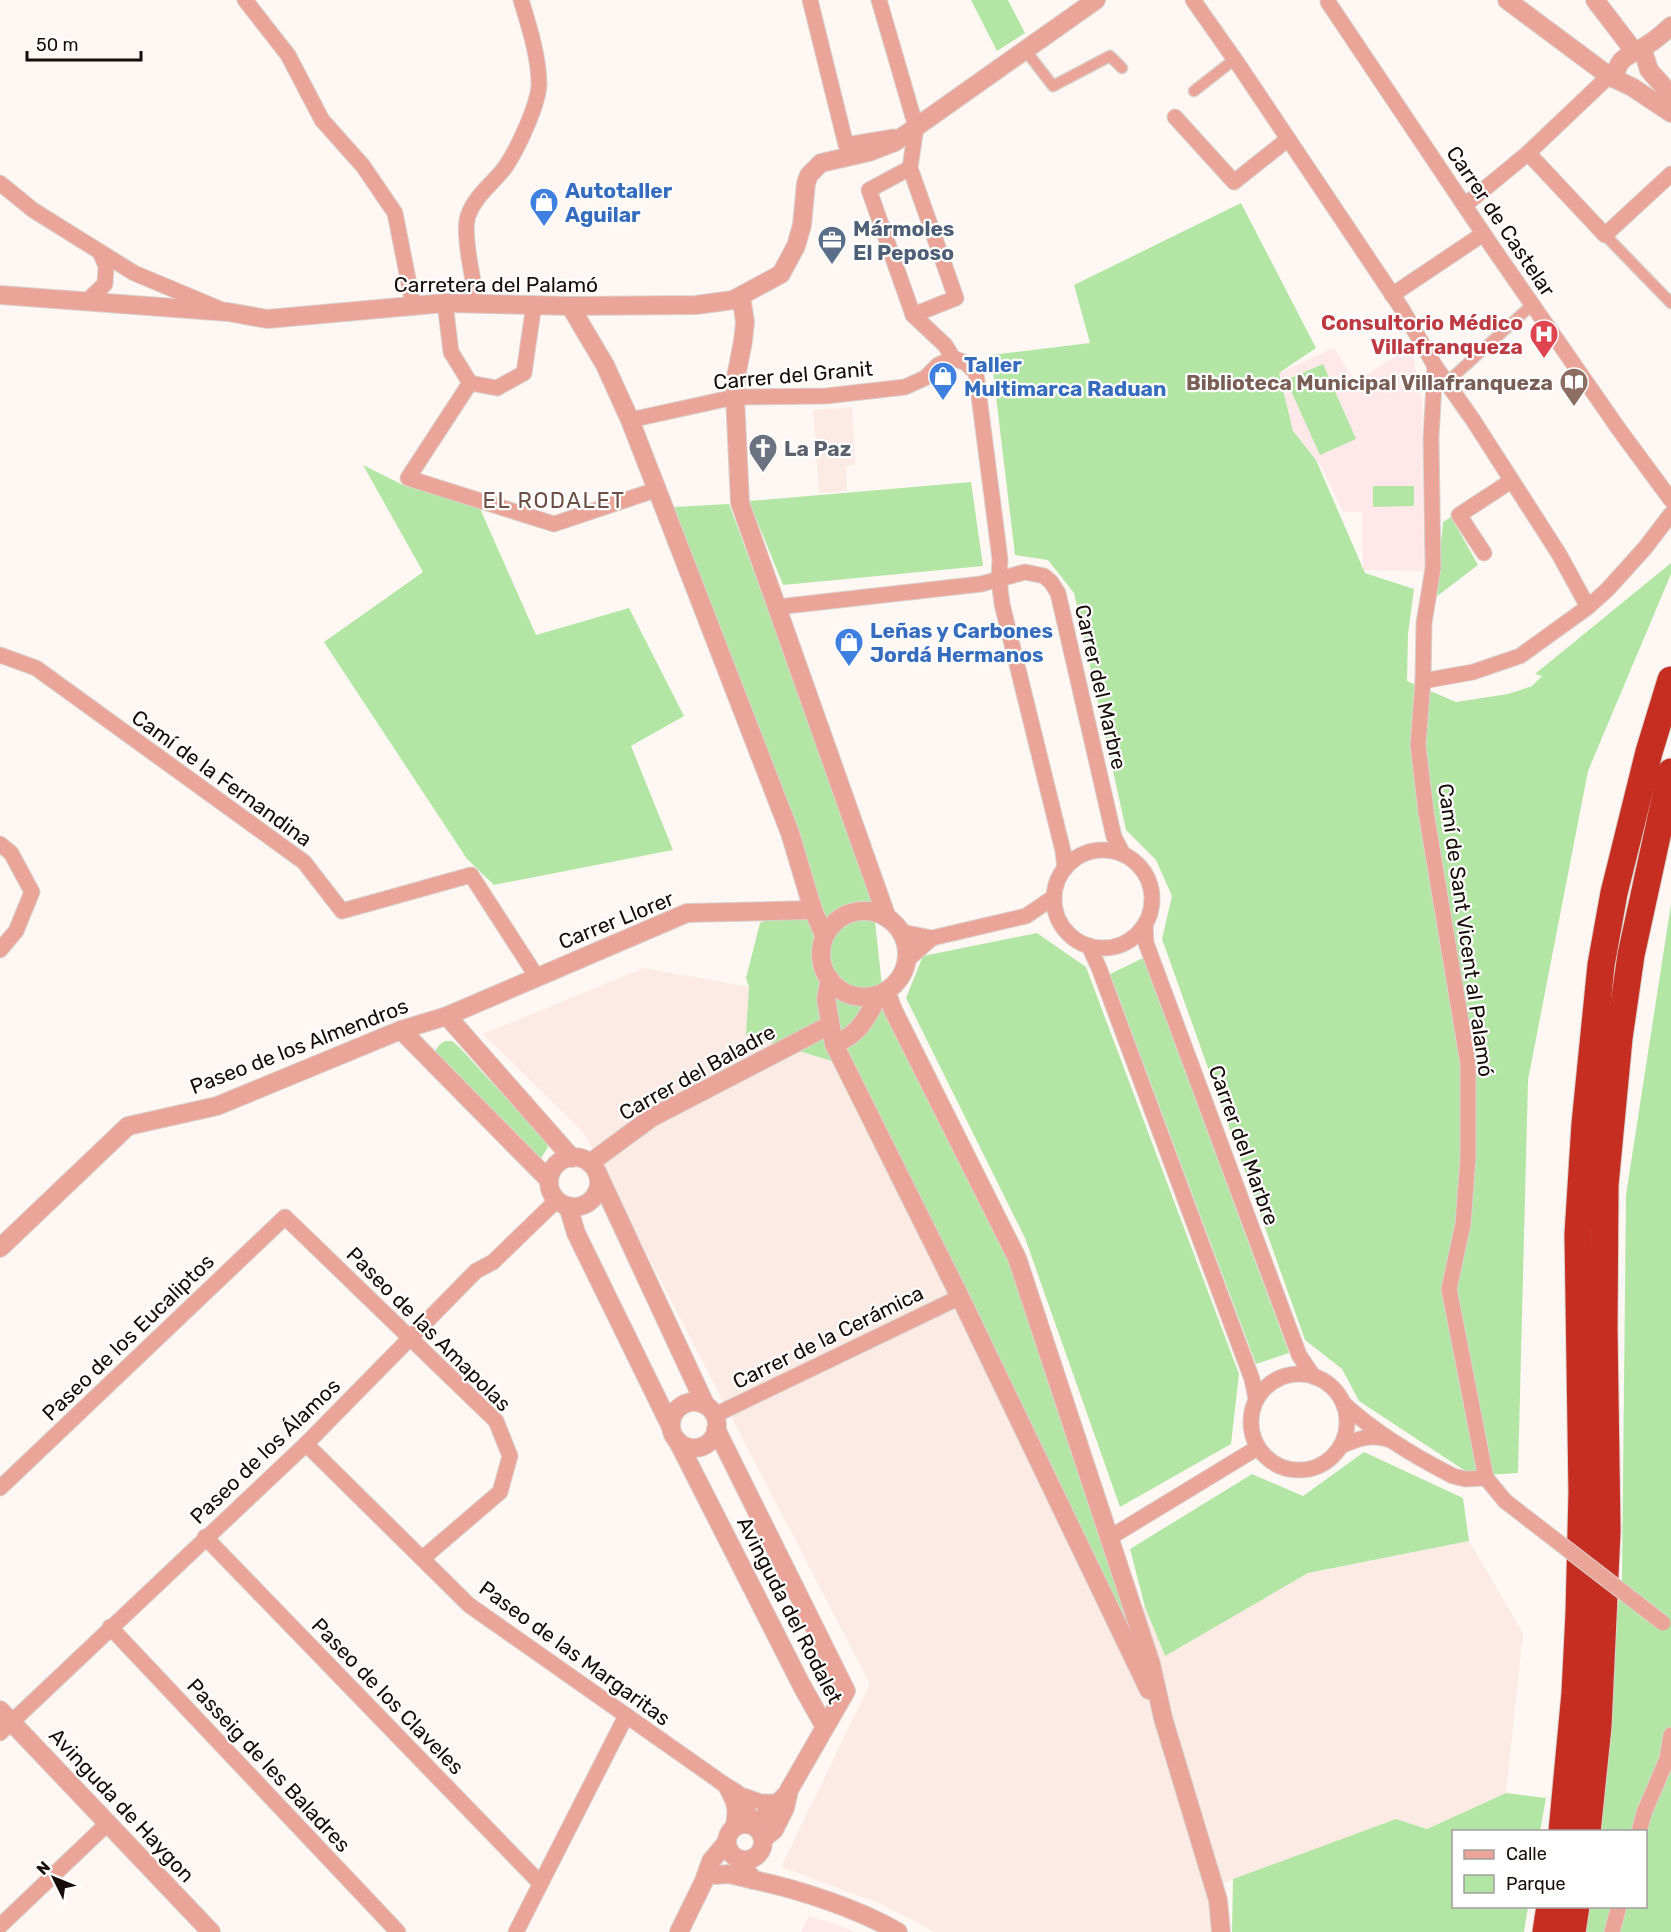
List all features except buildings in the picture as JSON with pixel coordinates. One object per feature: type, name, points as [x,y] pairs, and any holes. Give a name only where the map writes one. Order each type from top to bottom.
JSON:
[{"type":"highway","points":[[1562,1830],[1575,1693],[1579,1614],[1582,1492],[1578,1234],[1585,1124],[1601,965],[1614,893],[1646,763],[1671,680]]},
{"type":"highway","points":[[1587,1830],[1598,1726],[1606,1531],[1605,1185],[1619,1038],[1631,955],[1671,772]]},
{"type":"highway","points":[[1546,1932],[1550,1908]]},
{"type":"highway","points":[[1572,1932],[1576,1908]]},
{"type":"street","points":[[245,0],[288,55],[322,120],[363,166],[395,213],[413,304]]},
{"type":"street","points":[[477,303],[467,219],[475,201],[506,166],[530,118],[539,86],[534,52],[520,0]]},
{"type":"street","points":[[810,0],[846,145],[896,136],[916,127],[1096,0]]},
{"type":"street","points":[[879,0],[916,127],[910,168],[956,298],[913,315]]},
{"type":"street","points":[[1193,0],[1235,59],[1392,295],[1435,366],[1468,412],[1559,554],[1588,607]]},
{"type":"street","points":[[1507,0],[1612,77],[1632,87],[1671,113]]},
{"type":"street","points":[[1595,0],[1645,55],[1671,95]]},
{"type":"street","name":"Carrer de Castelar","points":[[1327,1],[1483,234],[1618,429],[1671,500]]},
{"type":"street","points":[[1464,205],[1528,153],[1612,77],[1616,68],[1645,55],[1671,26]]},
{"type":"street","points":[[1026,51],[1053,86],[1110,56],[1122,68]]},
{"type":"street","points":[[1632,87],[1639,84],[1645,55]]},
{"type":"street","points":[[1194,91],[1235,59]]},
{"type":"street","points":[[1175,117],[1234,182],[1288,139]]},
{"type":"street","name":"Carretera del Palamó","points":[[4,297],[228,312],[267,319],[413,304],[696,305],[741,296],[781,274],[796,246],[802,225],[806,183],[809,175],[821,163],[869,152],[895,142],[916,127]]},
{"type":"street","points":[[1528,153],[1671,303]]},
{"type":"street","points":[[910,168],[869,190],[913,315],[945,345],[953,358],[966,363],[976,373],[1000,559],[999,580],[1002,604],[1063,851],[1065,868]]},
{"type":"street","points":[[1605,236],[1671,174]]},
{"type":"street","points":[[0,183],[33,210],[134,273],[228,312]]},
{"type":"street","points":[[1392,295],[1483,234]]},
{"type":"street","points":[[86,302],[105,284],[106,266],[100,252]]},
{"type":"street","points":[[741,296],[745,322],[735,397],[741,504],[887,918]]},
{"type":"street","points":[[446,303],[451,352],[470,384]]},
{"type":"street","points":[[470,384],[497,388],[524,373],[534,304]]},
{"type":"street","points":[[1455,375],[1533,304]]},
{"type":"street","points":[[570,306],[605,365],[658,489],[790,833],[813,910],[824,934]]},
{"type":"street","name":"Carrer del Granit","points":[[630,420],[735,397],[826,396],[905,387],[925,378],[939,365],[953,358]]},
{"type":"street","name":"Camí de Sant Vicent al Palamó","points":[[1435,366],[1431,438],[1432,568],[1424,623],[1419,753],[1426,812],[1468,1064],[1468,1158],[1463,1224],[1449,1289],[1486,1478],[1505,1501],[1667,1628]]},
{"type":"street","points":[[470,384],[408,478],[554,524],[658,489]]},
{"type":"street","points":[[1484,554],[1459,515],[1511,481]]},
{"type":"street","points":[[1423,681],[1473,672],[1520,656],[1588,607],[1622,573],[1671,514]]},
{"type":"street","name":"Carrer del Marbre","points":[[777,607],[999,580],[1025,572],[1044,576],[1058,593],[1114,837],[1123,854]]},
{"type":"street","name":"Camí de la Fernandina","points":[[0,655],[36,668],[304,862],[342,911],[471,875],[537,976]]},
{"type":"street","points":[[0,844],[11,854],[32,892],[16,931],[0,950]]},
{"type":"street","points":[[1110,851],[1123,854],[1143,872],[1149,884],[1151,904],[1145,924],[1137,934],[1114,947],[1102,948],[1078,942],[1060,925],[1055,911],[1054,897],[1059,877],[1075,859],[1086,853],[1110,851]]},
{"type":"street","points":[[902,932],[932,938],[1026,916],[1054,897]]},
{"type":"street","name":"Carrer Llorer","points":[[447,1016],[687,913],[813,910]]},
{"type":"street","points":[[882,993],[863,998],[845,992],[830,979],[824,969],[821,950],[824,934],[834,921],[858,911],[881,914],[895,922],[902,932],[907,960]]},
{"type":"street","points":[[1026,916],[1060,925]]},
{"type":"street","name":"Carrer del Marbre","points":[[1145,924],[1146,943],[1299,1354],[1314,1377]]},
{"type":"street","points":[[834,1044],[848,1039],[861,1027],[882,993],[901,975],[907,960],[932,938]]},
{"type":"street","points":[[1089,946],[1252,1379],[1256,1400]]},
{"type":"street","points":[[830,979],[826,999],[834,1044],[960,1297],[1163,1718]]},
{"type":"street","points":[[882,993],[893,1010],[1017,1258],[1151,1664],[1163,1718],[1218,1900],[1221,1932]]},
{"type":"street","points":[[447,1016],[572,1158]]},
{"type":"street","name":"Paseo de los Almendros","points":[[0,1248],[128,1126],[217,1106],[401,1030],[447,1016]]},
{"type":"street","name":"Carrer del Baladre","points":[[593,1168],[651,1118],[830,1025]]},
{"type":"street","points":[[401,1030],[549,1180]]},
{"type":"street","points":[[572,1158],[584,1160],[593,1168],[598,1188],[595,1195],[583,1205],[562,1203],[551,1193],[549,1180],[554,1167],[559,1162],[572,1158]]},
{"type":"street","name":"Avinguda del Rodalet","points":[[593,1168],[846,1691],[825,1727]]},
{"type":"street","name":"Avinguda del Rodalet","points":[[562,1203],[674,1434],[825,1727]]},
{"type":"street","name":"Paseo de los Álamos","points":[[3,1724],[110,1628],[306,1444],[476,1271],[493,1262],[562,1203]]},
{"type":"street","name":"Paseo de las Amapolas","points":[[285,1217],[496,1420],[510,1456],[500,1492],[423,1558]]},
{"type":"street","name":"Paseo de los Eucaliptos","points":[[0,1488],[285,1217]]},
{"type":"street","name":"Carrer de la Cerámica","points":[[712,1416],[960,1297]]},
{"type":"street","points":[[1387,1439],[1376,1436],[1361,1437],[1341,1446],[1328,1461],[1310,1470],[1289,1471],[1271,1463],[1257,1448],[1251,1432],[1250,1415],[1256,1400],[1275,1380],[1287,1375],[1301,1374],[1314,1377],[1326,1382],[1336,1391],[1343,1403],[1387,1439],[1453,1476],[1464,1479],[1486,1478]]},
{"type":"street","points":[[691,1402],[712,1416],[714,1436],[704,1445],[689,1447],[674,1434],[674,1413],[684,1404],[691,1402]]},
{"type":"street","points":[[1341,1446],[1347,1424],[1343,1403]]},
{"type":"street","name":"Paseo de las Margaritas","points":[[306,1444],[469,1605],[725,1785],[744,1796],[761,1802],[782,1798]]},
{"type":"street","points":[[1109,1538],[1257,1448]]},
{"type":"street","name":"Paseo de los Claveles","points":[[205,1538],[540,1883]]},
{"type":"street","name":"Passeig de les Baladres","points":[[110,1628],[398,1932]]},
{"type":"street","points":[[516,1932],[626,1716]]},
{"type":"street","name":"Avinguda de Haygon","points":[[3,1724],[105,1825],[202,1930]]},
{"type":"street","points":[[679,1932],[710,1878],[711,1861],[745,1841],[774,1830],[785,1808],[782,1798],[825,1727]]},
{"type":"street","points":[[1640,1830],[1644,1813],[1667,1760],[1671,1735]]},
{"type":"street","points":[[725,1785],[734,1801],[745,1841],[761,1870],[762,1881]]},
{"type":"street","points":[[744,1796],[748,1805],[745,1841]]},
{"type":"street","points":[[0,1926],[105,1825]]},
{"type":"street","points":[[710,1878],[729,1874],[762,1881],[838,1905],[898,1932]]},
{"type":"street","points":[[1612,1932],[1618,1908]]},
{"type":"shaded area","points":[[1411,346],[1422,402],[1424,571],[1363,570],[1362,512],[1343,512],[1321,466],[1293,431],[1279,373],[1334,348],[1352,377],[1360,379]]},
{"type":"shaded area","points":[[852,407],[855,465],[846,466],[847,491],[819,493],[813,410]]},
{"type":"shaded area","points":[[644,968],[749,987],[747,1035],[835,1062],[1126,1618],[1145,1607],[1164,1655],[1308,1573],[1469,1541],[1523,1633],[1506,1793],[1427,1829],[1396,1819],[1208,1889],[1211,1932],[935,1932],[879,1903],[781,1867],[870,1684],[584,1133],[483,1034]]},
{"type":"shaded area","points":[[809,1916],[843,1927],[855,1932],[801,1932]]},
{"type":"green space","points":[[971,0],[1008,0],[1025,33],[997,51]]},
{"type":"green space","points":[[1241,203],[1316,348],[1279,373],[1293,431],[1316,460],[1365,573],[1414,589],[1408,634],[1407,681],[1456,702],[1508,694],[1532,686],[1542,676],[1535,674],[1671,563],[1671,574],[1588,771],[1528,1080],[1518,1473],[1473,1476],[1359,1401],[1342,1369],[1305,1340],[1162,939],[1172,896],[1156,860],[1126,830],[1074,593],[1048,560],[1015,555],[991,355],[1090,343],[1074,285]]},
{"type":"green space","points":[[1323,364],[1356,439],[1320,455],[1286,380]]},
{"type":"green space","points":[[363,465],[405,486],[478,504],[536,635],[629,608],[684,716],[631,746],[673,850],[494,885],[467,859],[324,642],[423,572]]},
{"type":"green space","points":[[971,482],[983,566],[783,585],[749,501]]},
{"type":"green space","points":[[1373,486],[1414,486],[1414,506],[1373,507]]},
{"type":"green space","points":[[729,504],[872,893],[885,1014],[1015,1265],[1126,1619],[835,1062],[746,1035],[749,987],[746,978],[760,923],[815,898],[674,507]]},
{"type":"green space","points":[[1451,517],[1478,565],[1436,597],[1443,522]]},
{"type":"green space","points":[[1671,904],[1671,1932],[1572,1932],[1575,1908],[1647,1908],[1647,1830],[1586,1830],[1622,1578],[1626,1195]]},
{"type":"green space","points":[[1037,933],[1086,967],[1239,1374],[1231,1444],[1120,1507],[1025,1238],[906,998],[923,956]]},
{"type":"green space","points":[[1143,958],[1289,1353],[1256,1364],[1110,974]]},
{"type":"green space","points":[[445,1041],[452,1041],[460,1048],[544,1139],[548,1147],[540,1160],[434,1053]]},
{"type":"green space","points":[[1364,1452],[1463,1498],[1469,1541],[1308,1573],[1165,1656],[1145,1607],[1130,1549],[1252,1474],[1303,1496]]},
{"type":"green space","points":[[1506,1793],[1546,1798],[1540,1830],[1452,1830],[1452,1908],[1528,1908],[1524,1932],[1232,1932],[1233,1879],[1396,1819],[1427,1829]]},
{"type":"place","name":"Autotaller Aguilar","points":[[544,228]]},
{"type":"place","name":"Mármoles El Peposo","points":[[832,266]]},
{"type":"place","name":"Consultorio Médico Villafranqueza","points":[[1544,360]]},
{"type":"place","name":"Taller Multimarca Raduan","points":[[943,402]]},
{"type":"place","name":"Biblioteca Municipal Villafranqueza","points":[[1574,408]]},
{"type":"place","name":"La Paz","points":[[763,474]]},
{"type":"place","name":"Leñas y Carbones Jordá Hermanos","points":[[849,668]]},
{"type":"district","name":"EL RODALET","points":[[554,500]]}]
